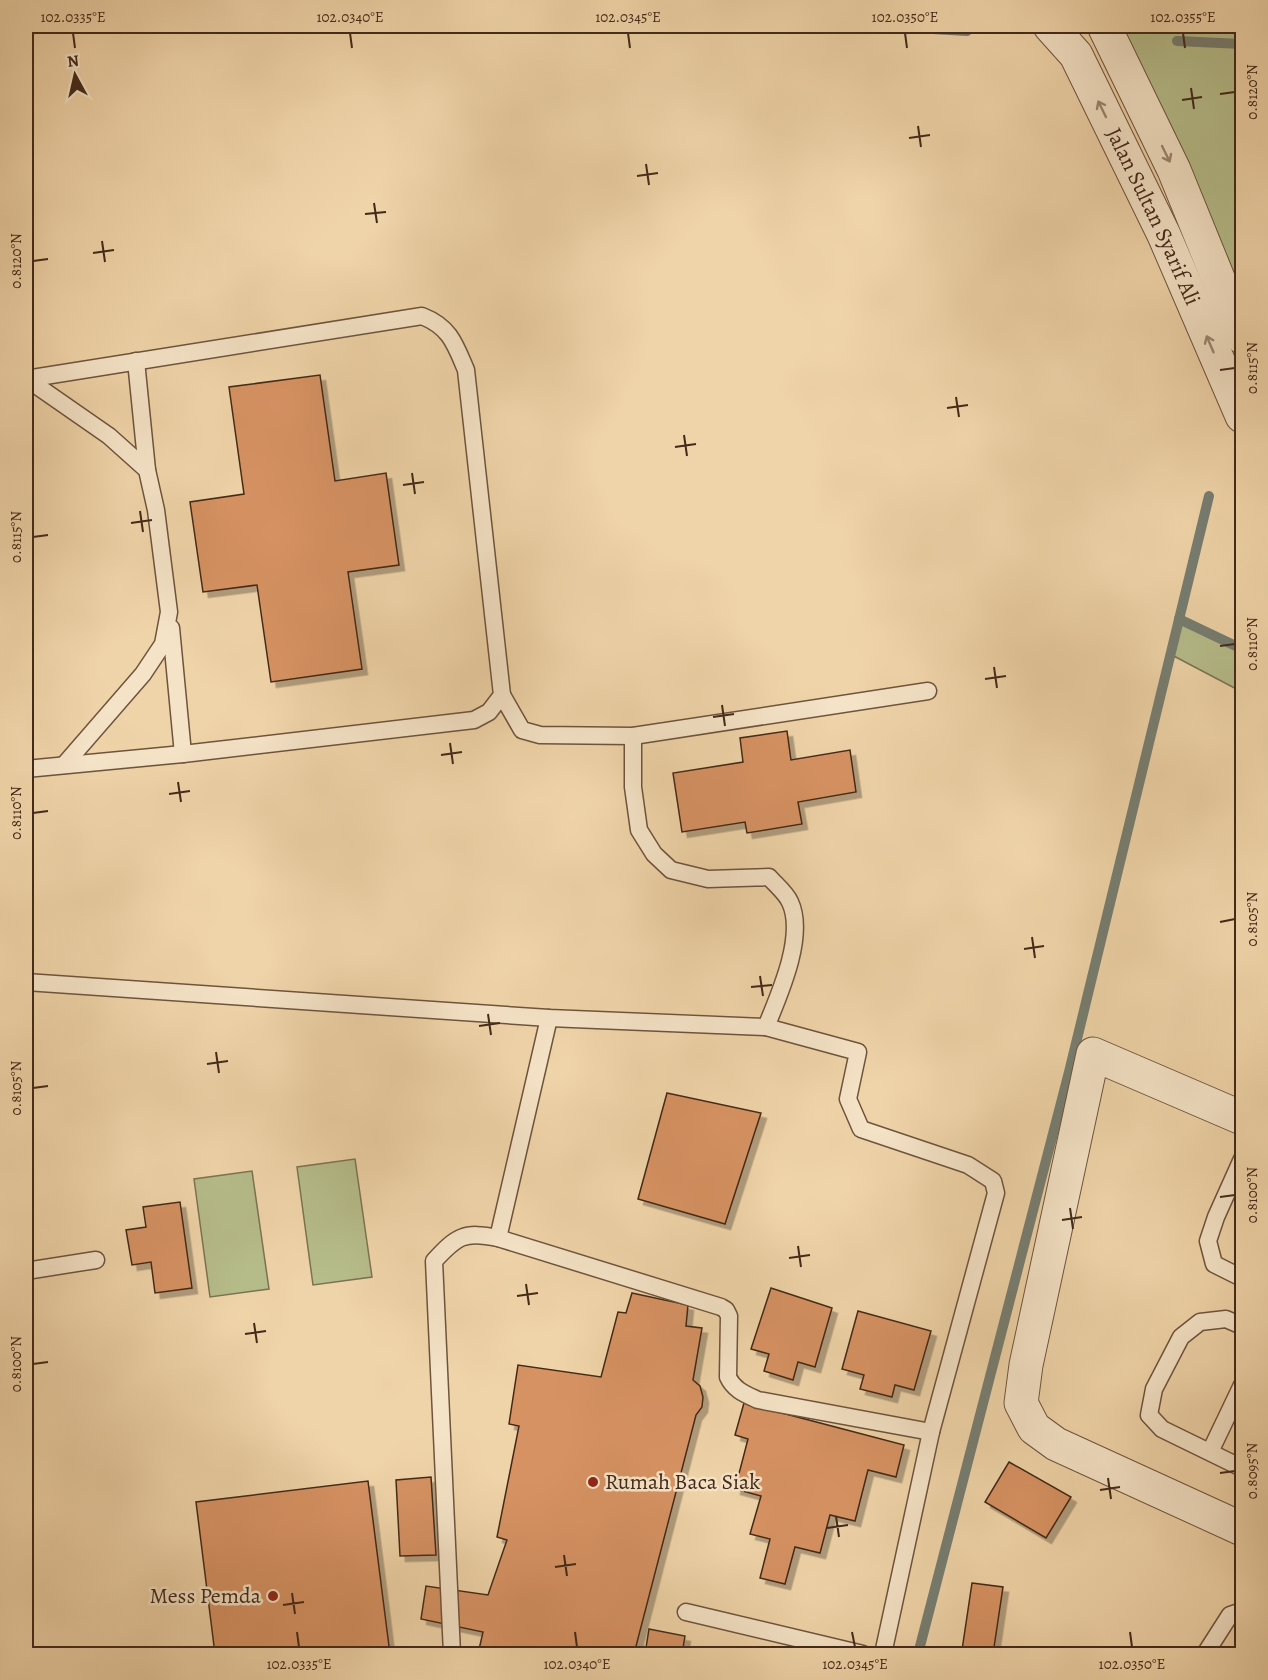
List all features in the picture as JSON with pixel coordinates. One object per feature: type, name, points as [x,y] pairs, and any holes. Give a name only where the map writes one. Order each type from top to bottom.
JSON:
[{"type":"street","name":"Jalan Sultan Syarif Ali","points":[[1050,26],[1076,55],[1235,385],[1242,416]]},
{"type":"street","name":"Jalan Sultan Syarif Ali","points":[[1104,26],[1174,170],[1242,337]]},
{"type":"street","points":[[1242,1118],[1093,1054],[1026,1365],[1021,1403],[1034,1428],[1056,1444],[1242,1529]]},
{"type":"lane","points":[[26,379],[422,316],[435,321],[446,330],[466,370],[502,695],[522,729],[540,735],[633,736],[928,691]]},
{"type":"lane","points":[[136,361],[147,470],[156,510],[170,612],[183,754]]},
{"type":"lane","points":[[26,379],[109,436],[147,470]]},
{"type":"lane","points":[[64,765],[143,674],[163,644],[170,612]]},
{"type":"lane","points":[[26,769],[183,754],[474,720],[489,712],[502,695]]},
{"type":"lane","points":[[633,736],[633,787],[639,830],[654,854],[671,870],[708,879],[769,877],[790,902],[796,924],[786,979],[766,1027]]},
{"type":"lane","points":[[26,981],[549,1018],[766,1027],[858,1053],[848,1099],[861,1129],[968,1165],[993,1181],[996,1192],[931,1432],[883,1654]]},
{"type":"lane","points":[[498,1238],[549,1018]]},
{"type":"lane","points":[[1242,1159],[1216,1217],[1208,1241],[1214,1264],[1242,1278]]},
{"type":"lane","points":[[452,1654],[434,1261],[452,1241],[476,1234],[498,1238],[721,1307],[729,1316],[730,1325],[728,1377],[737,1389],[758,1400],[931,1432]]},
{"type":"lane","points":[[26,1271],[96,1260]]},
{"type":"lane","points":[[1242,1326],[1226,1319],[1200,1322],[1181,1337],[1154,1389],[1149,1415],[1162,1429],[1242,1468]]},
{"type":"lane","points":[[1210,1452],[1242,1385]]},
{"type":"lane","points":[[1205,1654],[1230,1615],[1242,1611]]},
{"type":"lane","points":[[686,1612],[863,1654]]},
{"type":"green space","points":[[1114,26],[1242,26],[1242,309]]},
{"type":"green space","points":[[1179,619],[1242,648],[1242,692],[1170,654]]},
{"type":"green space","points":[[355,1159],[372,1277],[313,1285],[297,1167]]},
{"type":"green space","points":[[252,1171],[269,1289],[210,1297],[194,1179]]},
{"type":"building","points":[[320,375],[335,481],[386,473],[399,565],[348,572],[362,669],[271,682],[257,585],[203,592],[190,502],[244,494],[229,387]]},
{"type":"building","points":[[787,731],[791,760],[850,750],[856,792],[798,802],[802,824],[747,833],[745,822],[682,832],[673,773],[743,762],[740,738]]},
{"type":"building","points":[[667,1093],[761,1113],[725,1224],[638,1199]]},
{"type":"building","points":[[180,1202],[192,1288],[155,1293],[151,1262],[132,1265],[126,1230],[146,1227],[143,1207]]},
{"type":"building","points":[[771,1288],[832,1308],[815,1367],[798,1362],[793,1380],[764,1371],[769,1354],[751,1349]]},
{"type":"building","name":"Rumah Baca Siak","points":[[632,1293],[688,1305],[686,1326],[702,1328],[693,1380],[700,1386],[703,1397],[702,1407],[696,1415],[634,1654],[478,1654],[483,1632],[421,1619],[426,1586],[488,1595],[507,1540],[497,1537],[519,1426],[509,1424],[518,1365],[601,1377],[618,1312],[626,1313]]},
{"type":"building","points":[[858,1311],[931,1331],[914,1390],[895,1385],[892,1397],[860,1389],[864,1375],[842,1369]]},
{"type":"building","points":[[744,1403],[904,1445],[896,1477],[868,1470],[855,1521],[830,1515],[820,1553],[795,1547],[785,1584],[760,1578],[770,1539],[750,1534],[761,1496],[735,1489],[748,1439],[735,1435]]},
{"type":"building","points":[[1009,1462],[1071,1497],[1046,1538],[985,1502]]},
{"type":"building","points":[[431,1477],[436,1555],[400,1556],[396,1480]]},
{"type":"building","points":[[368,1481],[390,1654],[215,1654],[196,1502]]},
{"type":"building","points":[[972,1583],[1003,1587],[993,1654],[962,1650]]},
{"type":"building","points":[[649,1629],[685,1636],[682,1654],[645,1654]]},
{"type":"waterway","points":[[881,26],[967,31]]},
{"type":"waterway","points":[[1177,41],[1242,44]]},
{"type":"waterway","points":[[918,1654],[1069,1072],[1209,496]]},
{"type":"waterway","points":[[1179,619],[1242,649]]},
{"type":"place","name":"Rumah Baca Siak","points":[[593,1482]]},
{"type":"place","name":"Mess Pemda","points":[[273,1596]]}]
